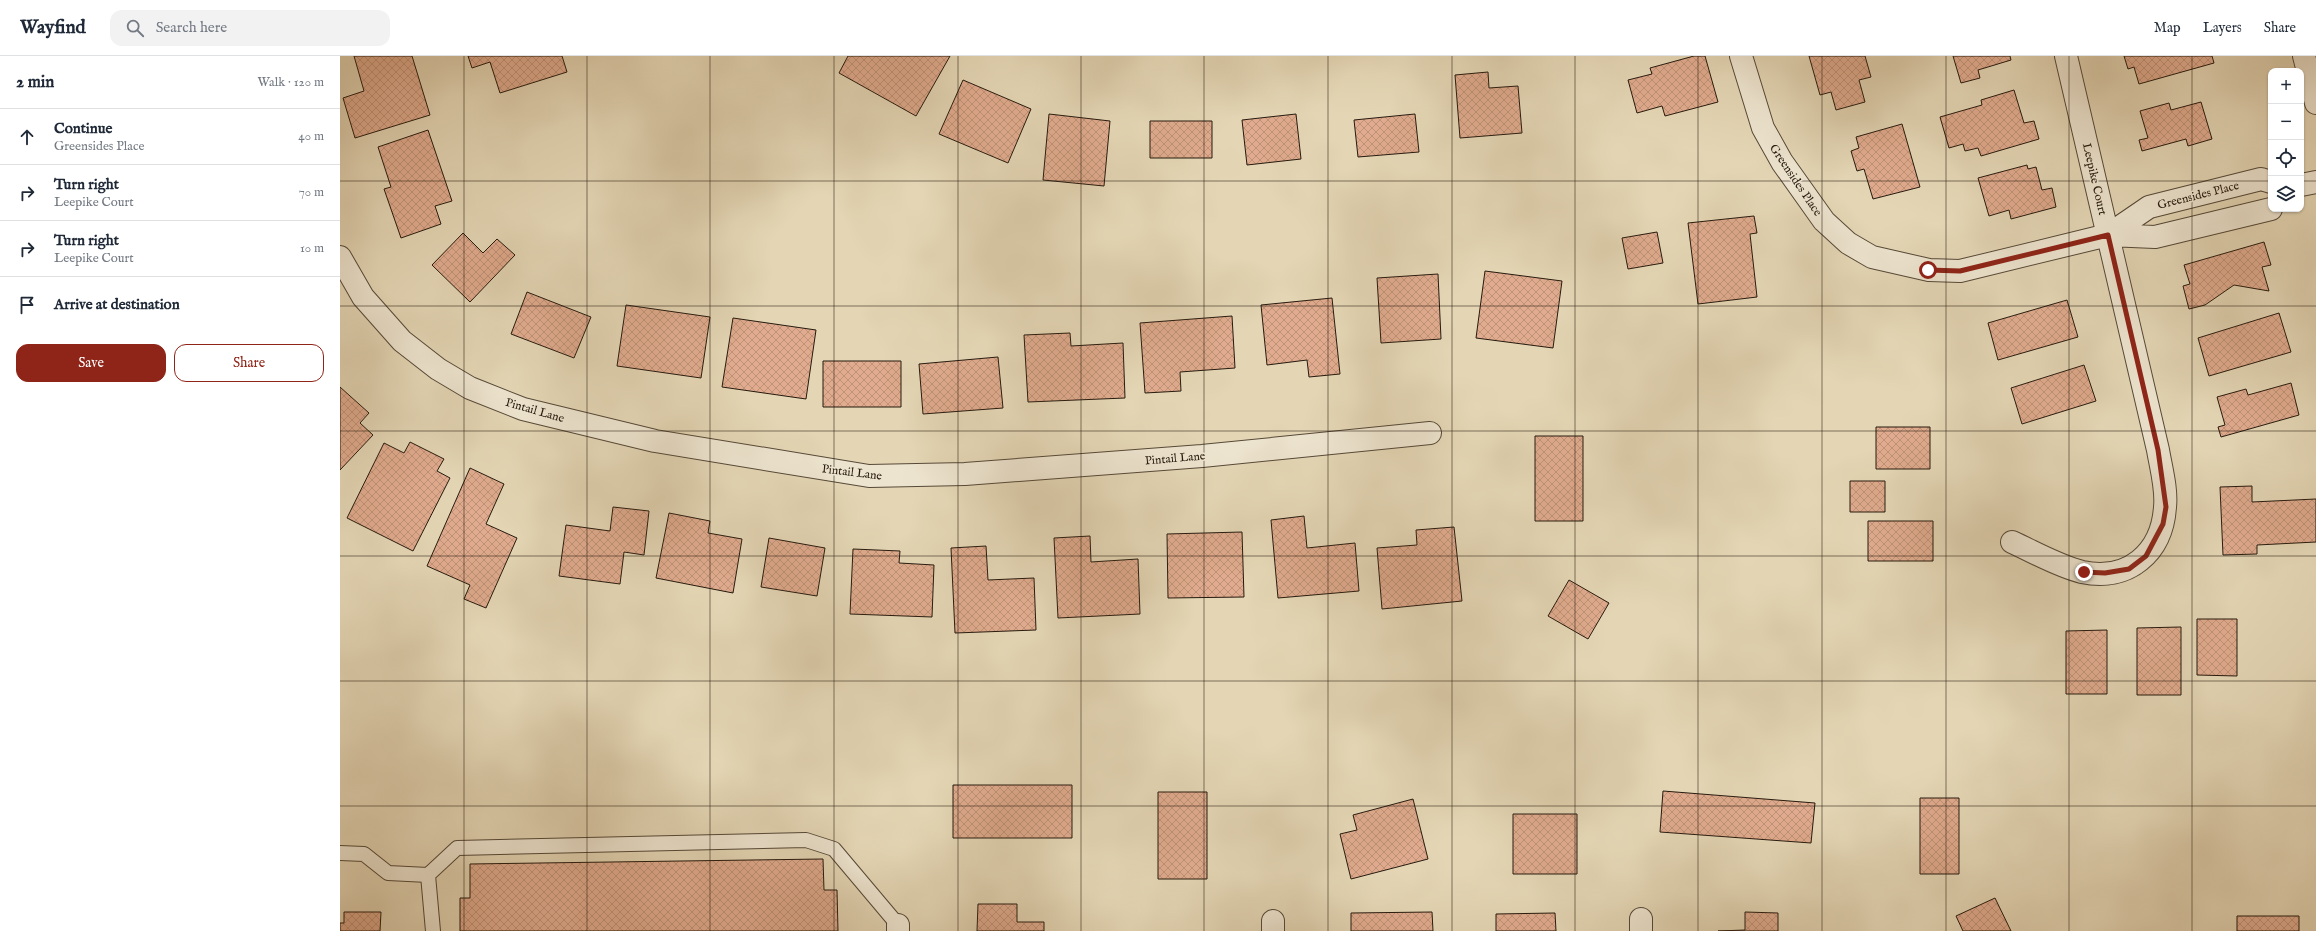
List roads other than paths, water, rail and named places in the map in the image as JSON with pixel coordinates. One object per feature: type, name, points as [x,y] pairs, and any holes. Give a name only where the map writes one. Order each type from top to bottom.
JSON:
[{"type":"street","name":"Greensides Place","points":[[1741,56],[1762,128],[1782,162],[1824,221],[1848,243],[1872,257],[1928,270],[1960,271],[2108,235],[2155,237],[2268,209]]},
{"type":"street","name":"Leepike Court","points":[[2012,542],[2070,569],[2084,572],[2105,573],[2129,569],[2146,556],[2163,524],[2165,501],[2158,450],[2066,56]]},
{"type":"street","points":[[2304,56],[2316,102]]},
{"type":"street","name":"Greensides Place","points":[[2108,235],[2149,208],[2262,179],[2268,181]]},
{"type":"street","points":[[2304,184],[2316,182]]},
{"type":"street","name":"Pintail Lane","points":[[340,257],[363,297],[402,341],[438,369],[470,388],[523,409],[655,441],[869,476],[965,474],[1202,456],[1430,433]]},
{"type":"lane","points":[[340,853],[364,854],[388,873],[428,875],[457,848],[806,840],[834,850],[898,928]]},
{"type":"lane","points":[[428,875],[433,931]]}]
